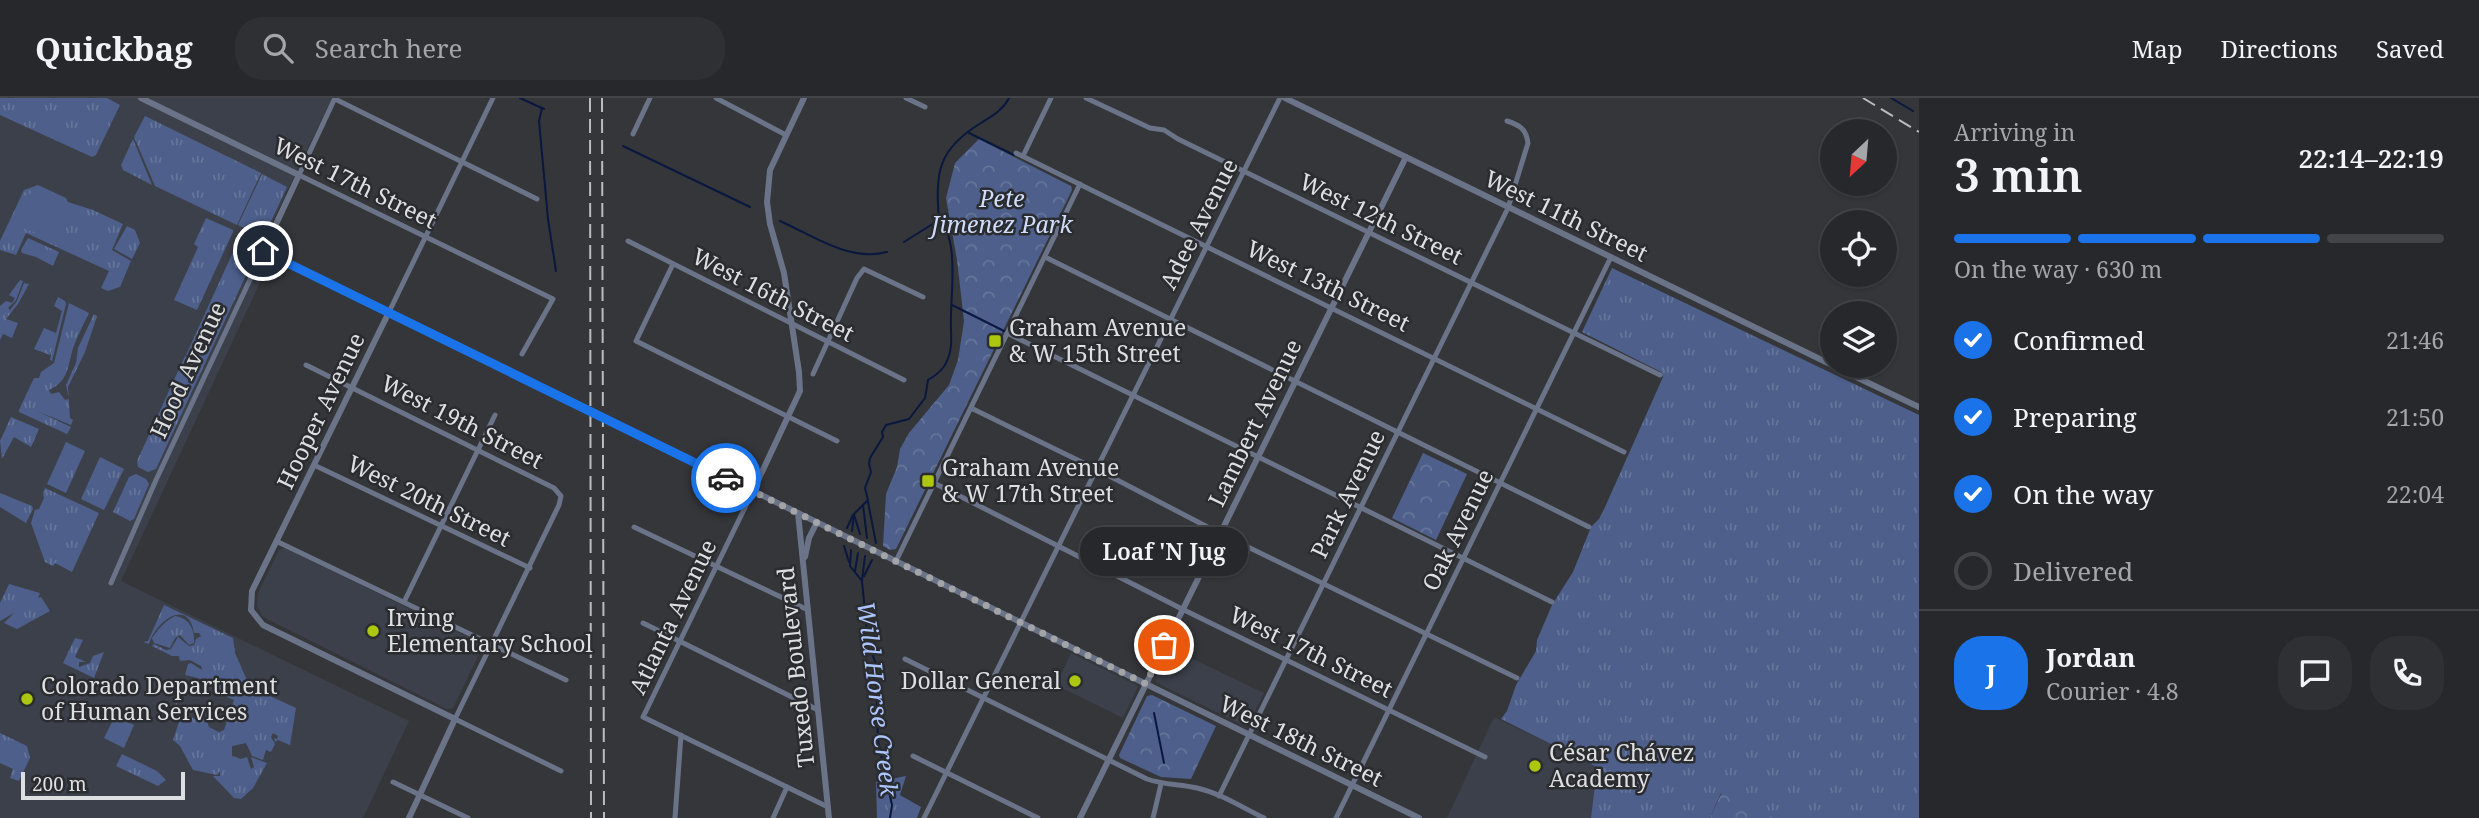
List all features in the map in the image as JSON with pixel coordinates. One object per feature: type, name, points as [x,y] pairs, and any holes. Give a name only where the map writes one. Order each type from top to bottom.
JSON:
[{"type":"street","name":"West 17th Street","points":[[141,98],[552,299],[522,354]]},
{"type":"street","name":"Hooper Avenue","points":[[455,719],[263,625],[251,610],[252,591],[493,98]]},
{"type":"street","points":[[632,134],[650,98]]},
{"type":"street","points":[[716,98],[786,135]]},
{"type":"street","name":"Atlanta Avenue","points":[[681,735],[643,717],[800,391],[784,273],[770,224],[767,202],[770,170],[804,98]]},
{"type":"street","points":[[906,98],[925,107]]},
{"type":"street","points":[[1023,156],[1051,98]]},
{"type":"street","name":"West 12th Street","points":[[1086,98],[1150,128],[1164,130],[1660,375]]},
{"type":"street","name":"Adee Avenue","points":[[925,818],[1206,246],[1283,98]]},
{"type":"street","name":"West 11th Street","points":[[1283,98],[1820,359]]},
{"type":"street","name":"Hood Avenue","points":[[111,583],[335,99]]},
{"type":"street","points":[[335,99],[537,198]]},
{"type":"street","name":"Park Avenue","points":[[1219,796],[1508,208],[1528,143],[1527,133],[1523,128],[1507,121]]},
{"type":"street","name":"West 13th Street","points":[[1016,153],[1624,452]]},
{"type":"street","name":"Lambert Avenue","points":[[1080,818],[1406,157]]},
{"type":"street","points":[[896,561],[1080,184]]},
{"type":"street","name":"West 16th Street","points":[[628,241],[904,380]]},
{"type":"street","name":"West 18th Street","points":[[263,251],[1419,818]]},
{"type":"street","points":[[1045,257],[1589,527]]},
{"type":"street","name":"Oak Avenue","points":[[1336,818],[1611,257]]},
{"type":"street","points":[[673,264],[636,341],[837,441]]},
{"type":"street","points":[[813,374],[857,278],[864,270],[923,297]]},
{"type":"street","points":[[1007,333],[1552,602]]},
{"type":"street","name":"West 19th Street","points":[[306,365],[554,488],[561,496],[559,505],[530,568]]},
{"type":"street","name":"West 11th Street","points":[[1860,378],[1919,407]]},
{"type":"street","points":[[971,408],[1221,534],[1517,678]]},
{"type":"street","points":[[404,602],[495,415]]},
{"type":"street","name":"West 20th Street","points":[[314,465],[530,568]]},
{"type":"street","name":"West 17th Street","points":[[934,483],[1485,757]]},
{"type":"street","name":"Tuxedo Boulevard","points":[[798,513],[829,818]]},
{"type":"street","points":[[804,563],[807,542],[817,522]]},
{"type":"street","points":[[634,527],[809,611]]},
{"type":"street","points":[[276,541],[566,680]]},
{"type":"street","points":[[409,818],[530,568]]},
{"type":"street","points":[[643,624],[818,710]]},
{"type":"street","points":[[905,659],[1161,784],[1195,787],[1264,818]]},
{"type":"street","points":[[455,719],[561,771]]},
{"type":"street","points":[[675,818],[681,735],[828,807]]},
{"type":"street","points":[[913,756],[1038,818]]},
{"type":"street","points":[[393,782],[468,818]]},
{"type":"street","points":[[1153,818],[1161,784]]},
{"type":"street","points":[[773,818],[787,787]]},
{"type":"shaded area","points":[[0,98],[332,98],[257,254],[270,261],[121,581],[409,721],[363,818],[0,818]]},
{"type":"shaded area","name":"Irving Elementary School","points":[[285,548],[478,642],[481,650],[453,708],[447,709],[263,617],[257,606],[258,593],[279,550]]},
{"type":"shaded area","points":[[1170,648],[1264,693],[1248,725],[1245,726],[1157,683],[1155,679]]},
{"type":"shaded area","points":[[1071,653],[1138,686],[1123,718],[1056,685]]},
{"type":"shaded area","name":"César Chávez Academy","points":[[1494,717],[1609,772],[1631,818],[1447,818]]},
{"type":"green space","points":[[0,98],[107,98],[120,105],[96,155],[92,157],[0,115]]},
{"type":"green space","points":[[145,116],[261,173],[237,225],[155,186],[134,137]]},
{"type":"green space","points":[[133,139],[152,185],[123,170],[121,165]]},
{"type":"green space","name":"Pete Jimenez Park","points":[[979,139],[1071,186],[1072,190],[896,549],[890,550],[883,546],[886,494],[897,467],[900,449],[909,433],[949,385],[958,360],[964,321],[946,198],[955,163]]},
{"type":"green space","points":[[262,174],[287,187],[156,469],[148,472],[138,467],[137,461],[185,356],[194,360],[195,364],[200,359],[186,355],[244,228],[238,225]]},
{"type":"green space","points":[[38,185],[66,198],[68,202],[123,224],[112,250],[131,261],[120,287],[108,291],[101,288],[109,271],[26,233],[16,255],[0,250],[0,241],[24,190]]},
{"type":"green space","points":[[35,192],[63,205],[51,226],[35,232],[12,225],[25,196]]},
{"type":"green space","points":[[206,218],[233,232],[197,310],[174,300],[198,247],[194,244]]},
{"type":"green space","points":[[127,226],[135,230],[140,243],[132,259],[114,249]]},
{"type":"green space","points":[[28,238],[59,252],[53,266],[22,253]]},
{"type":"green space","points":[[1612,268],[1820,368],[1820,378],[1842,378],[1919,415],[1919,818],[1773,818],[1721,793],[1710,818],[1591,818],[1595,785],[1599,786],[1605,773],[1603,770],[1501,719],[1507,711],[1516,685],[1536,651],[1537,640],[1552,605],[1573,572],[1591,527],[1605,507],[1663,377],[1661,372],[1582,332]]},
{"type":"green space","points":[[20,280],[23,281],[16,300],[8,308],[10,310],[17,301],[24,283],[29,284],[6,319],[18,323],[12,338],[3,334],[0,340],[0,306],[6,301],[12,303],[15,298],[9,295]]},
{"type":"green space","points":[[58,297],[66,304],[52,361],[52,348],[50,355],[34,349],[44,328],[56,333],[62,311],[54,306]]},
{"type":"green space","points":[[69,303],[89,313],[75,343],[65,376],[49,390],[51,394],[59,392],[65,400],[69,399],[70,418],[73,420],[71,425],[37,411],[71,427],[67,434],[19,412],[34,378],[39,378],[41,372],[54,363]]},
{"type":"green space","points":[[94,314],[97,316],[85,352],[68,387],[69,397],[66,385],[76,363],[78,348]]},
{"type":"green space","points":[[11,417],[39,429],[31,447],[14,437],[2,459],[0,441]]},
{"type":"green space","points":[[66,442],[85,451],[66,493],[47,484]]},
{"type":"green space","points":[[1423,453],[1467,474],[1436,540],[1392,518]]},
{"type":"green space","points":[[100,457],[124,469],[104,510],[81,499]]},
{"type":"green space","points":[[136,474],[146,479],[149,484],[134,519],[130,521],[113,512],[129,477]]},
{"type":"green space","points":[[45,488],[99,513],[72,572],[55,563],[53,566],[45,562],[31,523],[35,510],[39,509],[44,498]]},
{"type":"green space","points":[[0,493],[32,506],[26,523],[0,507]]},
{"type":"green space","points":[[9,584],[40,593],[38,598],[41,597],[50,611],[17,629],[4,623],[14,613],[0,621],[0,603]]},
{"type":"green space","points":[[164,605],[233,638],[235,653],[250,687],[296,708],[290,745],[278,740],[275,742],[274,738],[277,739],[278,736],[273,733],[271,737],[275,744],[271,752],[266,750],[263,760],[252,756],[246,743],[232,746],[232,756],[241,759],[247,757],[251,769],[254,767],[251,757],[267,763],[253,788],[241,799],[234,798],[213,776],[220,776],[220,771],[217,775],[193,770],[180,746],[173,740],[180,719],[173,712],[176,702],[180,712],[197,720],[201,718],[207,721],[209,727],[219,732],[224,730],[234,700],[218,693],[220,689],[185,675],[188,664],[191,663],[202,670],[201,666],[190,660],[180,661],[179,656],[172,656],[152,646],[154,644],[166,650],[171,649],[178,637],[189,646],[194,645],[196,639],[201,636],[194,633],[191,622],[185,616],[172,616],[158,628],[149,644],[143,642],[148,641]]},
{"type":"green space","points":[[175,616],[190,625],[194,643],[189,645],[180,635],[175,638],[170,648],[154,643],[152,638],[157,631]]},
{"type":"green space","points":[[75,638],[83,640],[75,657],[86,662],[79,662],[79,667],[90,663],[93,656],[104,652],[94,678],[63,663]]},
{"type":"green space","points":[[1152,695],[1216,726],[1191,779],[1161,777],[1120,758],[1119,755],[1147,696]]},
{"type":"green space","points":[[115,716],[134,725],[124,748],[104,738]]},
{"type":"green space","points":[[0,733],[27,746],[30,758],[19,781],[10,778],[13,769],[0,763]]},
{"type":"green space","points":[[122,754],[157,771],[166,780],[158,786],[116,766]]},
{"type":"green space","points":[[906,776],[900,795],[921,807],[917,818],[877,818],[876,782]]},
{"type":"green space","points":[[1722,792],[1775,818],[1710,818]]},
{"type":"waterway","points":[[520,98],[544,109]]},
{"type":"waterway","name":"Wild Horse Creek","points":[[852,531],[854,514],[868,500],[865,488],[871,472],[870,458],[883,437],[882,432],[886,425],[909,419],[925,398],[928,380],[942,369],[949,356],[953,266],[949,239],[939,220],[938,188],[942,163],[956,142],[997,112],[1009,98]]},
{"type":"waterway","points":[[1891,98],[1913,111]]},
{"type":"waterway","points":[[542,108],[539,121],[556,271]]},
{"type":"waterway","points":[[969,133],[1014,155]]},
{"type":"waterway","points":[[623,146],[750,207]]},
{"type":"waterway","points":[[904,242],[939,220]]},
{"type":"waterway","points":[[780,221],[845,251],[873,254],[887,252]]},
{"type":"waterway","points":[[952,305],[1006,332]]},
{"type":"waterway","name":"Wild Horse Creek","points":[[868,502],[876,543]]},
{"type":"waterway","name":"Wild Horse Creek","points":[[863,505],[867,538]]},
{"type":"waterway","name":"Wild Horse Creek","points":[[847,528],[853,515]]},
{"type":"waterway","name":"Wild Horse Creek","points":[[854,515],[860,534]]},
{"type":"waterway","name":"Wild Horse Creek","points":[[844,546],[849,562]]},
{"type":"waterway","name":"Wild Horse Creek","points":[[851,550],[850,566],[862,581],[868,643],[876,664],[878,741],[892,805],[890,818]]},
{"type":"waterway","name":"Wild Horse Creek","points":[[855,571],[858,553]]},
{"type":"waterway","name":"Wild Horse Creek","points":[[862,580],[865,556]]},
{"type":"waterway","name":"Wild Horse Creek","points":[[864,576],[872,560]]},
{"type":"waterway","points":[[1154,713],[1164,763]]},
{"type":"railway","points":[[590,98],[591,818]]},
{"type":"railway","points":[[602,98],[604,818]]},
{"type":"railway","points":[[1863,98],[1919,132]]},
{"type":"way so far","points":[[726,478],[1146,684],[1164,645]]},
{"type":"place","name":"Graham Avenue & W 15th Street","points":[[995,341]]},
{"type":"place","name":"Graham Avenue & W 17th Street","points":[[928,481]]},
{"type":"place","name":"Irving Elementary School","points":[[373,631]]},
{"type":"place","name":"Loaf 'N Jug","points":[[1164,645]]},
{"type":"place","name":"Dollar General","points":[[1075,681]]},
{"type":"place","name":"Colorado Department of Human Services","points":[[27,699]]},
{"type":"place","name":"César Chávez Academy","points":[[1535,766]]},
{"type":"route","points":[[263,251],[726,478]]}]
